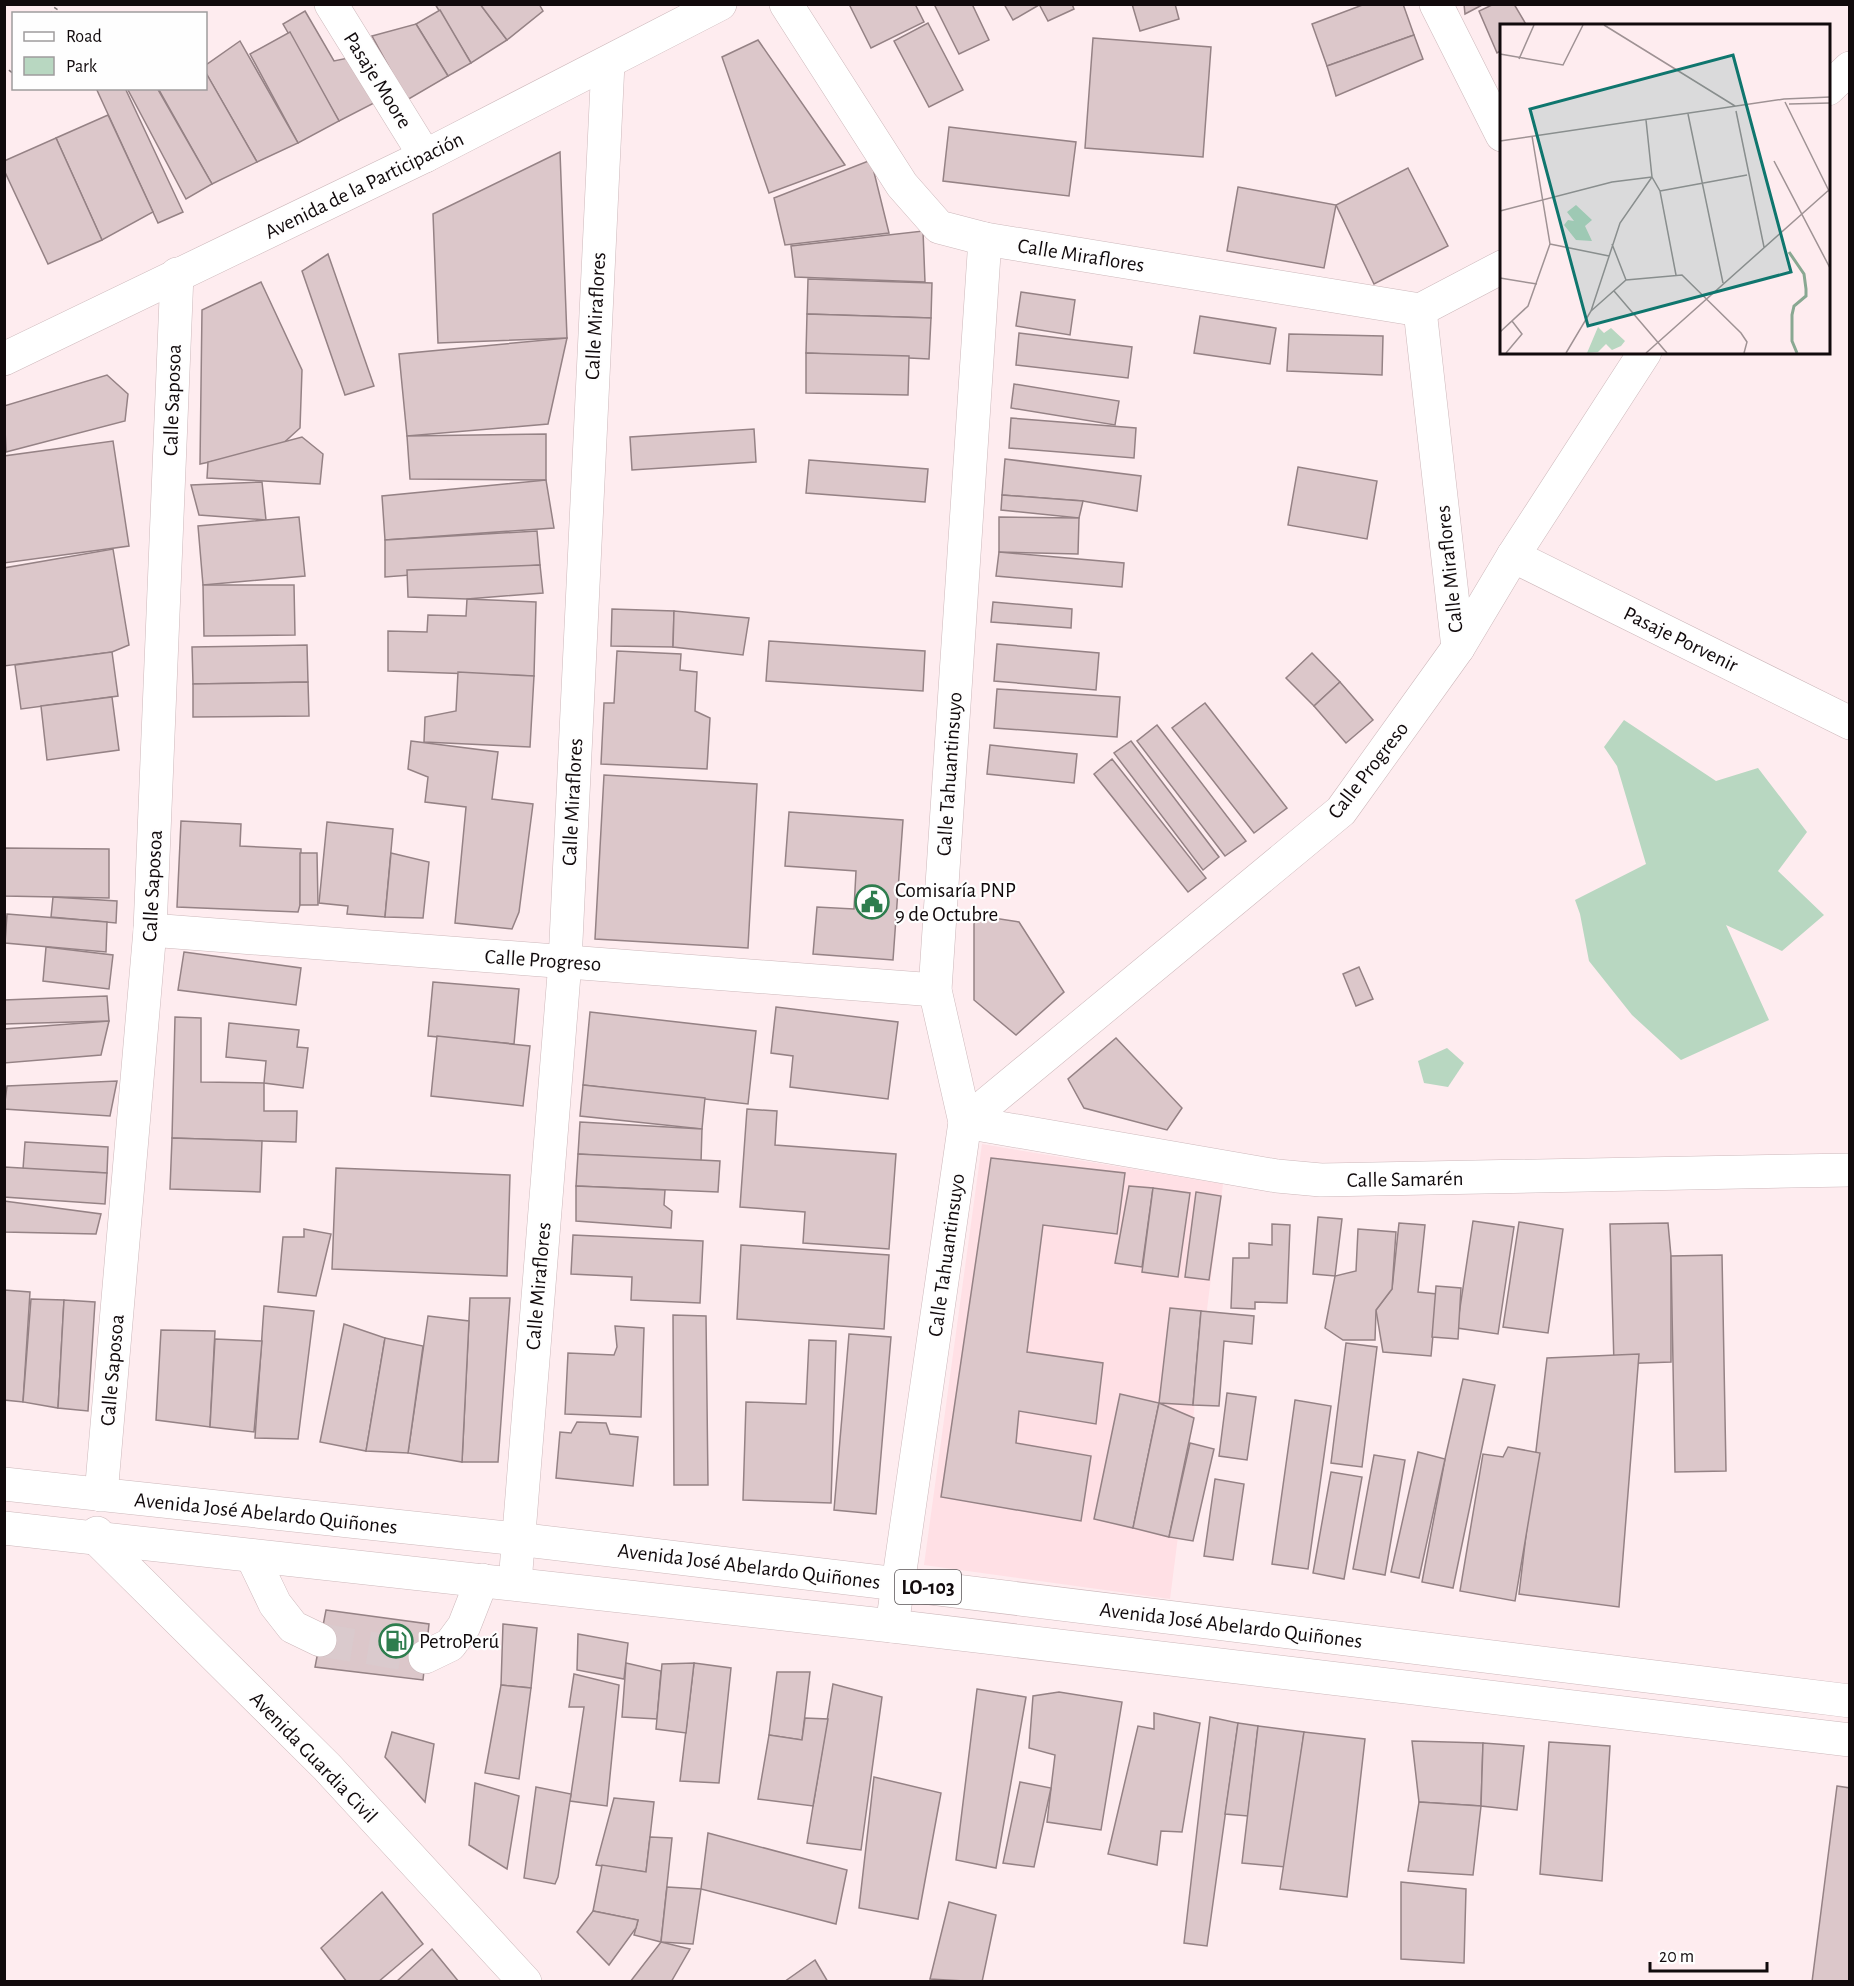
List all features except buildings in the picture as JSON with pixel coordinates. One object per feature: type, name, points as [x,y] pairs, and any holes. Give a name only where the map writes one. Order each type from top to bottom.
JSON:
[{"type":"street","name":"Pasaje Moore","points":[[331,4],[425,156]]},
{"type":"street","name":"Avenida de la Participación","points":[[4,359],[425,156],[720,4]]},
{"type":"street","name":"Calle Miraflores","points":[[786,4],[902,185],[939,226],[986,239],[1420,310],[1458,648]]},
{"type":"street","points":[[1436,4],[1500,131]]},
{"type":"street","name":"Calle Miraflores","points":[[515,1584],[565,962],[608,63]]},
{"type":"street","points":[[1830,86],[1850,68]]},
{"type":"street","name":"Calle Tahuantinsuyo","points":[[892,1626],[965,1122],[935,990],[986,239]]},
{"type":"street","points":[[1420,310],[1500,268]]},
{"type":"street","name":"Calle Saposoa","points":[[97,1539],[150,930],[177,274]]},
{"type":"street","name":"Calle Progreso","points":[[965,1122],[1341,812],[1458,648],[1513,556],[1644,354]]},
{"type":"street","name":"Pasaje Porvenir","points":[[1513,556],[1850,723]]},
{"type":"street","name":"Calle Progreso","points":[[150,930],[935,990]]},
{"type":"street","name":"Calle Samarén","points":[[965,1122],[1277,1176],[1321,1180],[1850,1170]]},
{"type":"street","name":"Avenida José Abelardo Quiñones","points":[[4,1484],[517,1539],[1850,1701]]},
{"type":"street","name":"Avenida José Abelardo Quiñones","points":[[4,1528],[892,1626],[1850,1740]]},
{"type":"street","name":"Avenida Guardia Civil","points":[[97,1539],[327,1767],[525,1982]]},
{"type":"street","points":[[252,1556],[275,1604],[293,1627],[320,1640]]},
{"type":"street","points":[[425,1657],[450,1645],[464,1626],[482,1580]]},
{"type":"shaded area","points":[[982,1144],[1223,1184],[1170,1599],[924,1565]]},
{"type":"green space","points":[[1624,720],[1716,781],[1758,768],[1807,832],[1778,871],[1824,915],[1782,951],[1726,925],[1769,1020],[1681,1060],[1632,1015],[1589,961],[1575,900],[1646,864],[1617,766],[1604,747]]},
{"type":"green space","points":[[1447,1048],[1464,1063],[1448,1087],[1424,1083],[1418,1061]]},
{"type":"tunnel","points":[[320,1640],[425,1657]]},
{"type":"place","name":"Comisaría PNP 9 de Octubre","points":[[872,902]]},
{"type":"place","name":"PetroPerú","points":[[396,1641]]}]
